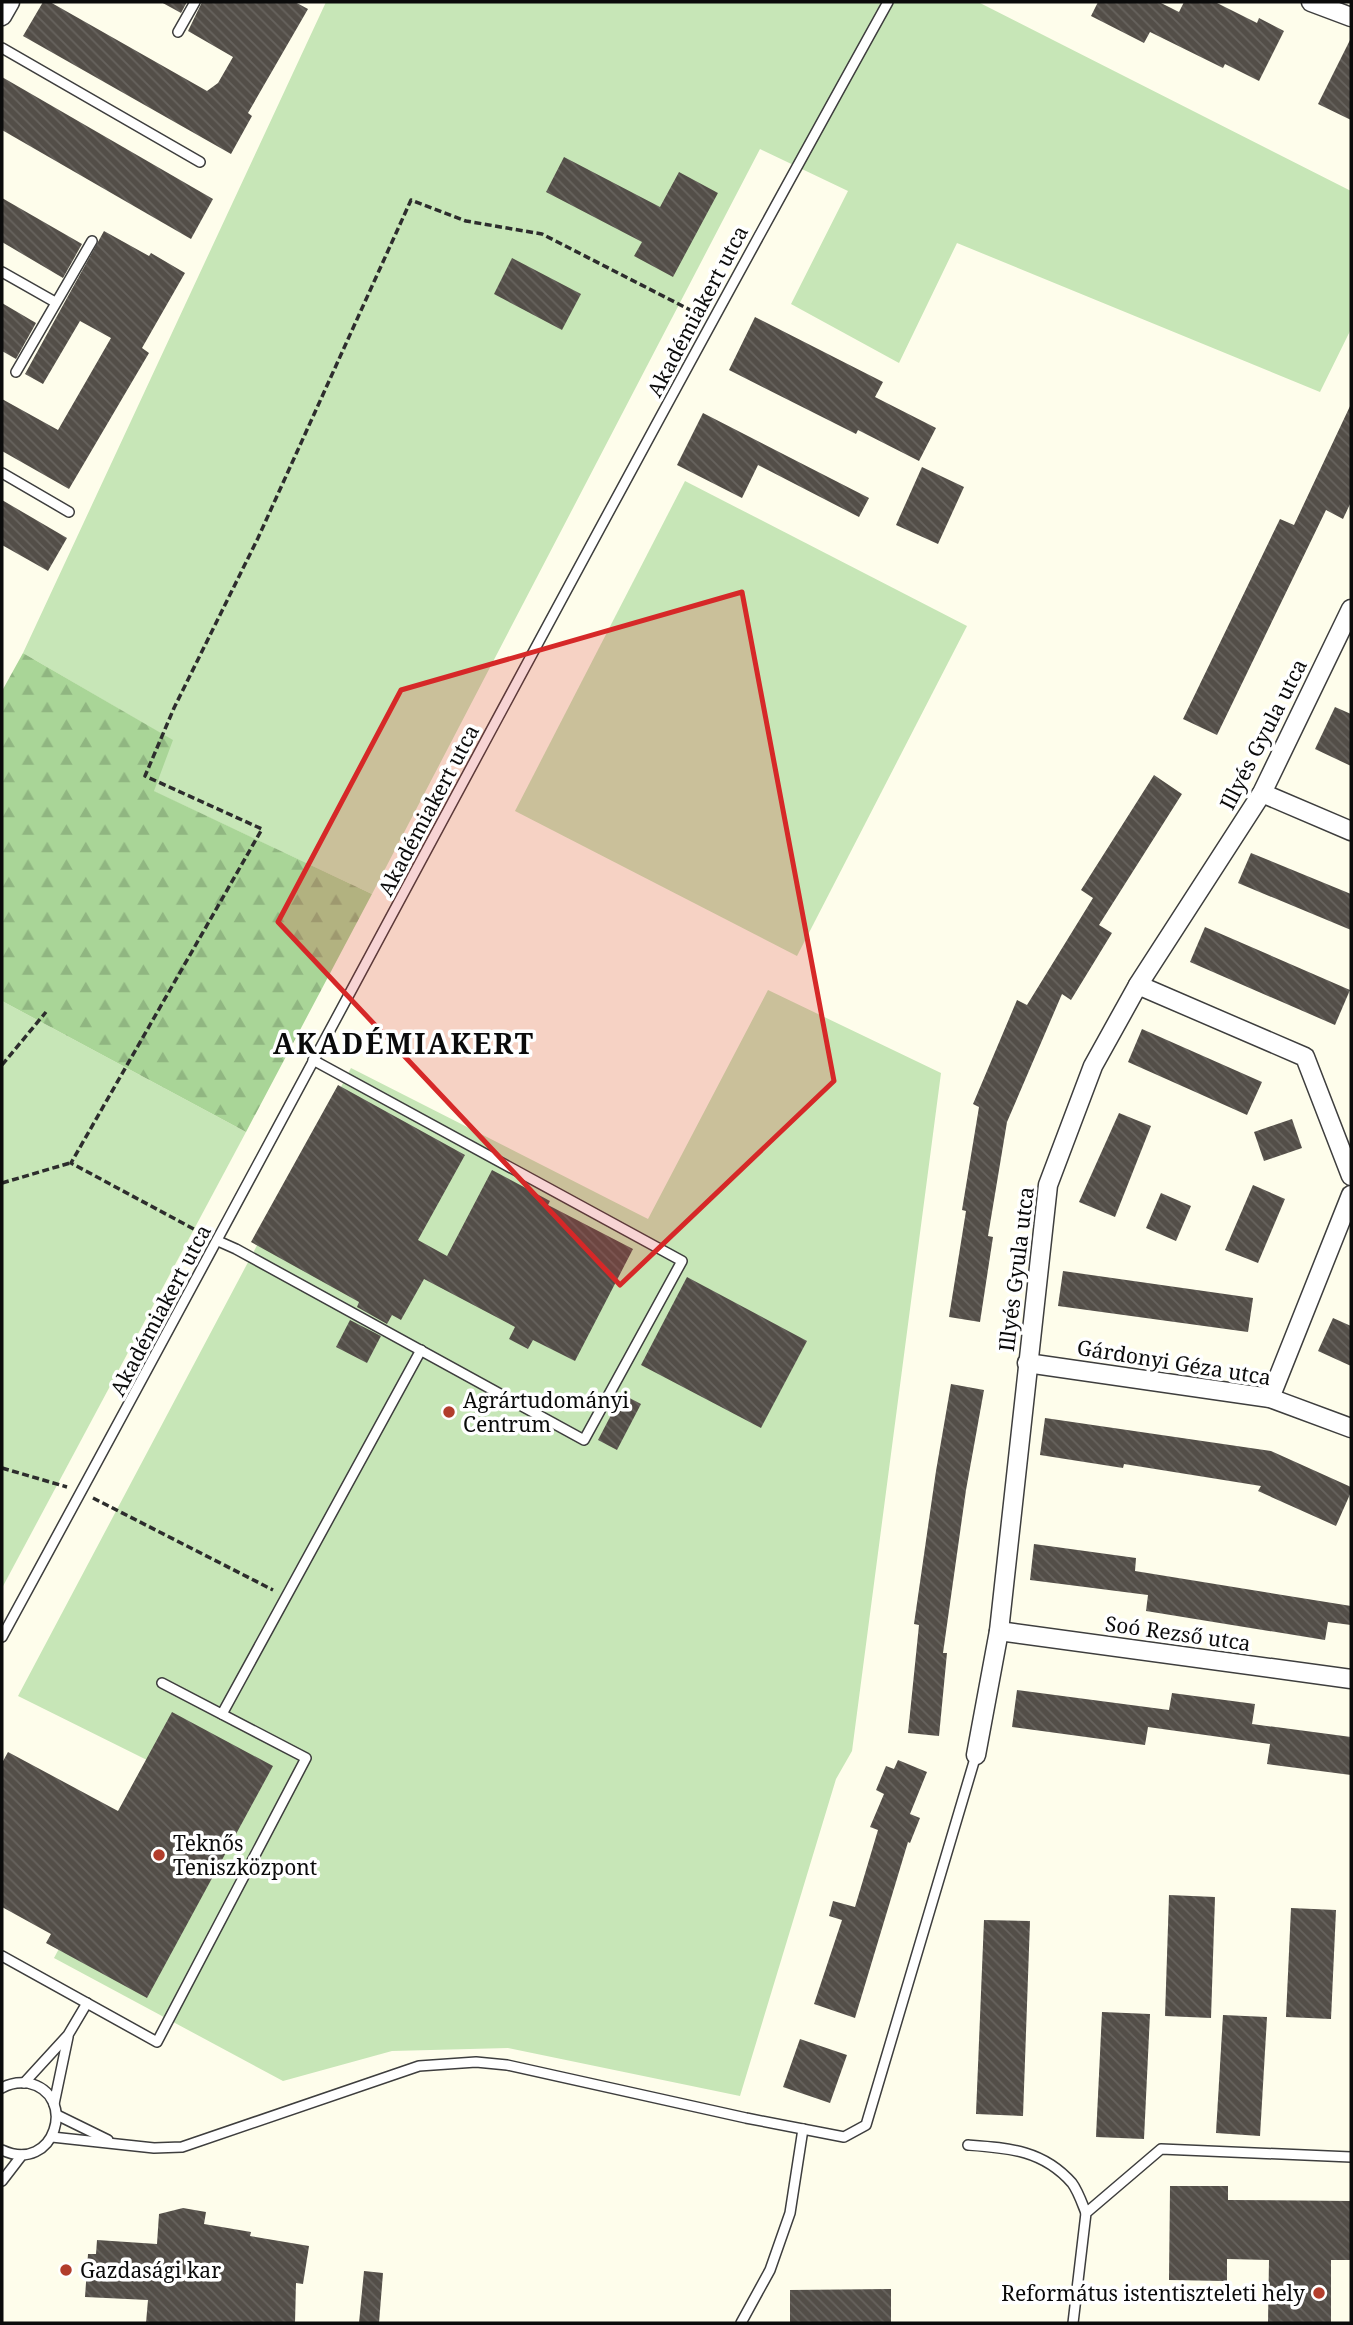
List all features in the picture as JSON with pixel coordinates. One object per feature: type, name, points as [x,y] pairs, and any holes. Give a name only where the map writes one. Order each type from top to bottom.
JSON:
[{"type":"street","points":[[2,16],[10,2]]},
{"type":"street","points":[[1312,2],[1351,17]]},
{"type":"street","name":"Illyés Gyula utca","points":[[976,1755],[999,1631],[1048,1185],[1093,1066],[1138,985],[1262,793],[1351,609]]},
{"type":"street","points":[[1262,793],[1351,831]]},
{"type":"street","points":[[1138,985],[1306,1057],[1351,1176]]},
{"type":"street","points":[[1270,1398],[1351,1195]]},
{"type":"street","name":"Gárdonyi Géza utca","points":[[1027,1363],[1270,1398],[1351,1428]]},
{"type":"street","name":"Soó Rezső utca","points":[[999,1631],[1351,1679]]},
{"type":"lane","points":[[178,32],[195,2]]},
{"type":"lane","name":"Akadémiakert utca","points":[[2,1637],[218,1241],[711,321],[888,2]]},
{"type":"lane","points":[[2,48],[200,162]]},
{"type":"lane","points":[[16,372],[92,241]]},
{"type":"lane","points":[[2,272],[55,302]]},
{"type":"lane","points":[[2,473],[69,512]]},
{"type":"lane","points":[[218,1241],[584,1440],[682,1261],[313,1060]]},
{"type":"lane","points":[[222,1714],[421,1350]]},
{"type":"lane","points":[[2,1956],[157,2042],[306,1758],[162,1683]]},
{"type":"lane","points":[[52,2137],[154,2148],[181,2147],[419,2066],[476,2062],[507,2065],[844,2137],[866,2125],[976,1755]]},
{"type":"lane","points":[[24,2082],[68,2035],[87,2003]]},
{"type":"lane","points":[[54,2104],[68,2035]]},
{"type":"lane","points":[[2,2150],[22,2155],[34,2153],[52,2137],[57,2115],[54,2104],[42,2090],[24,2082],[3,2086]]},
{"type":"lane","points":[[57,2115],[116,2143]]},
{"type":"lane","points":[[741,2323],[770,2270],[790,2213],[803,2129]]},
{"type":"lane","points":[[968,2145],[1004,2147],[1045,2159],[1073,2185],[1086,2213],[1073,2323]]},
{"type":"lane","points":[[1086,2213],[1161,2148],[1351,2157]]},
{"type":"lane","points":[[2,2181],[22,2155]]},
{"type":"path","points":[[71,1163],[262,829],[145,776],[173,708],[257,538],[411,201],[466,221],[542,234],[711,321]]},
{"type":"path","points":[[2,1065],[46,1012]]},
{"type":"path","points":[[2,1182],[71,1163],[218,1241]]},
{"type":"path","points":[[2,1468],[81,1492],[286,1597]]},
{"type":"highlighted area","points":[[742,592],[834,1081],[620,1285],[278,922],[401,690]]},
{"type":"green space","points":[[326,2],[978,2],[1351,191],[1351,329],[1320,392],[957,243],[899,363],[791,304],[848,191],[760,149],[372,894],[153,791],[172,740],[23,653]]},
{"type":"green space","points":[[685,481],[967,626],[797,956],[515,811]]},
{"type":"green space","points":[[23,653],[173,740],[154,791],[372,894],[246,1132],[2,1001],[2,691]]},
{"type":"green space","points":[[768,990],[941,1073],[852,1751],[836,1779],[740,2096],[508,2048],[392,2051],[283,2081],[54,1958],[157,1765],[18,1696],[351,1068],[648,1219]]},
{"type":"green space","points":[[2,1001],[246,1132],[2,1588]]},
{"type":"building","points":[[43,2],[50,2],[207,91],[218,83],[233,57],[188,31],[202,2],[295,2],[308,9],[248,113],[252,116],[231,154],[23,36]]},
{"type":"building","points":[[161,2],[187,2],[181,13]]},
{"type":"building","points":[[1098,2],[1159,2],[1179,12],[1184,2],[1215,2],[1257,23],[1259,18],[1284,31],[1259,81],[1225,64],[1223,68],[1150,32],[1144,43],[1091,16]]},
{"type":"building","points":[[1351,38],[1351,120],[1318,104]]},
{"type":"building","points":[[2,77],[213,199],[191,239],[2,130]]},
{"type":"building","points":[[564,157],[660,207],[679,172],[718,193],[673,277],[634,256],[642,242],[546,192]]},
{"type":"building","points":[[2,198],[82,244],[63,278],[2,242]]},
{"type":"building","points":[[104,231],[149,256],[151,253],[185,273],[142,348],[149,353],[69,489],[2,451],[2,399],[58,430],[111,338],[80,321],[43,384],[25,374]]},
{"type":"building","points":[[512,258],[581,294],[562,330],[494,294]]},
{"type":"building","points":[[2,303],[36,323],[16,359],[2,351]]},
{"type":"building","points":[[755,317],[883,382],[875,397],[936,428],[919,461],[858,430],[856,434],[729,370]]},
{"type":"building","points":[[1351,404],[1351,502],[1343,519],[1326,510],[1217,735],[1183,719],[1280,519],[1294,525]]},
{"type":"building","points":[[703,413],[869,498],[859,517],[758,465],[742,498],[677,465]]},
{"type":"building","points":[[922,467],[964,487],[938,544],[896,525]]},
{"type":"building","points":[[2,500],[67,538],[48,571],[2,545]]},
{"type":"building","points":[[1335,707],[1351,714],[1351,766],[1315,749]]},
{"type":"building","points":[[1154,775],[1182,794],[1099,925],[1112,933],[1071,1000],[1062,994],[1007,1122],[988,1236],[993,1237],[980,1322],[949,1317],[966,1211],[962,1210],[979,1107],[973,1104],[1017,1000],[1027,1005],[1093,898],[1081,890]]},
{"type":"building","points":[[1251,853],[1351,894],[1351,930],[1238,883]]},
{"type":"building","points":[[1205,927],[1350,990],[1335,1025],[1190,962]]},
{"type":"building","points":[[1142,1029],[1262,1082],[1247,1115],[1128,1062]]},
{"type":"building","points":[[338,1085],[465,1155],[418,1240],[447,1256],[492,1170],[550,1201],[548,1205],[633,1249],[575,1361],[533,1340],[528,1349],[509,1339],[515,1327],[424,1279],[401,1320],[392,1315],[387,1324],[357,1307],[359,1302],[251,1242]]},
{"type":"building","points":[[1119,1113],[1151,1126],[1115,1217],[1079,1202]]},
{"type":"building","points":[[1292,1119],[1302,1148],[1264,1161],[1254,1132]]},
{"type":"building","points":[[1253,1185],[1285,1199],[1258,1263],[1225,1250]]},
{"type":"building","points":[[1161,1193],[1191,1206],[1176,1241],[1146,1228]]},
{"type":"building","points":[[1063,1271],[1253,1298],[1248,1332],[1058,1306]]},
{"type":"building","points":[[687,1277],[807,1341],[761,1428],[641,1365]]},
{"type":"building","points":[[1333,1318],[1351,1326],[1351,1366],[1318,1351]]},
{"type":"building","points":[[350,1320],[381,1336],[367,1363],[336,1347]]},
{"type":"building","points":[[951,1384],[984,1390],[966,1490],[943,1653],[947,1653],[939,1736],[908,1733],[919,1625],[914,1624]]},
{"type":"building","points":[[622,1394],[641,1404],[617,1450],[598,1440]]},
{"type":"building","points":[[1045,1418],[1271,1451],[1351,1487],[1351,1492],[1336,1526],[1258,1491],[1261,1486],[1124,1464],[1123,1468],[1040,1455]]},
{"type":"building","points":[[1034,1544],[1136,1558],[1135,1571],[1351,1606],[1351,1625],[1328,1622],[1325,1640],[1146,1611],[1148,1595],[1030,1580]]},
{"type":"building","points":[[1017,1690],[1169,1710],[1172,1693],[1255,1704],[1252,1724],[1351,1737],[1351,1775],[1267,1764],[1270,1744],[1148,1727],[1145,1745],[1012,1727]]},
{"type":"building","name":"Teknős Teniszközpont","points":[[172,1712],[273,1766],[147,1998],[46,1943],[51,1934],[2,1907],[2,1763],[8,1752],[118,1811]]},
{"type":"building","points":[[898,1760],[927,1772],[910,1814],[920,1818],[910,1843],[908,1842],[855,2018],[814,2004],[842,1920],[829,1916],[833,1901],[855,1907],[878,1830],[870,1827],[884,1794],[876,1790],[886,1766],[894,1769]]},
{"type":"building","points":[[1169,1895],[1215,1897],[1211,2018],[1165,2016]]},
{"type":"building","points":[[1291,1908],[1336,1910],[1331,2019],[1286,2017]]},
{"type":"building","points":[[984,1920],[1030,1921],[1023,2116],[976,2114]]},
{"type":"building","points":[[1102,2012],[1150,2014],[1144,2139],[1096,2137]]},
{"type":"building","points":[[1223,2015],[1267,2017],[1260,2136],[1216,2133]]},
{"type":"building","points":[[800,2039],[847,2055],[830,2103],[783,2087]]},
{"type":"building","points":[[1170,2186],[1228,2186],[1228,2200],[1351,2201],[1351,2260],[1331,2260],[1331,2323],[1268,2323],[1269,2260],[1227,2259],[1227,2281],[1169,2280]]},
{"type":"building","points":[[183,2208],[206,2212],[204,2224],[251,2232],[250,2236],[309,2246],[303,2284],[296,2283],[295,2323],[146,2323],[148,2300],[85,2297],[88,2254],[96,2254],[97,2240],[157,2244],[159,2214]]},
{"type":"building","points":[[364,2271],[383,2273],[379,2323],[359,2323]]},
{"type":"building","points":[[891,2289],[891,2323],[790,2323],[790,2290]]},
{"type":"place","name":"Agrártudományi Centrum","points":[[449,1412]]},
{"type":"place","name":"Teknős Teniszközpont","points":[[159,1855]]},
{"type":"place","name":"Gazdasági kar","points":[[66,2270]]},
{"type":"place","name":"Református istentiszteleti hely","points":[[1319,2293]]},
{"type":"district","name":"AKADÉMIAKERT","points":[[404,1043]]}]
